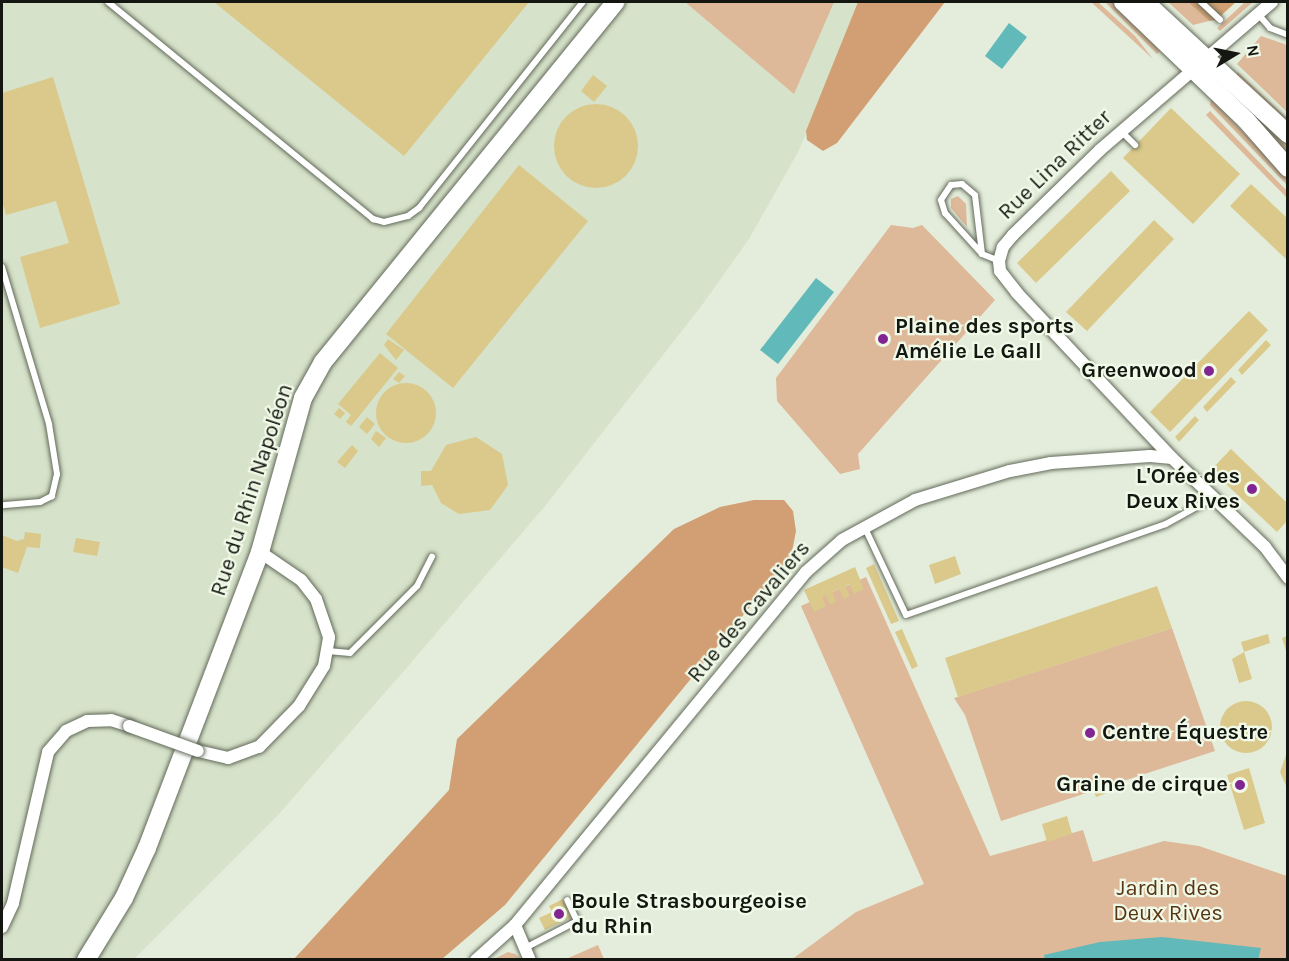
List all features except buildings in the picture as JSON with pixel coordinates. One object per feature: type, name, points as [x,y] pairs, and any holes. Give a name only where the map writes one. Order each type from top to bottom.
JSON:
[{"type":"main road","name":"Rue du Rhin Napoléon","points":[[86,960],[124,898],[147,848],[260,552],[303,398],[323,362],[616,2]]},
{"type":"main road","points":[[1123,2],[1190,69],[1246,120],[1287,168]]},
{"type":"main road","points":[[1145,2],[1287,134]]},
{"type":"street","name":"Rue Lina Ritter","points":[[999,261],[1003,247],[1013,235],[1121,130],[1190,69],[1272,2]]},
{"type":"street","points":[[999,261],[1005,280],[1172,458],[1284,561],[1287,578]]},
{"type":"street","name":"Rue des Cavaliers","points":[[476,960],[515,924],[818,559],[864,525],[915,500],[1010,471],[1051,464],[1150,456],[1172,458]]},
{"type":"street","points":[[2,927],[13,903],[48,752],[66,731],[87,721],[111,720],[198,751],[228,758],[259,747],[298,706],[324,666],[328,651],[326,622],[316,599],[302,580],[260,552]]},
{"type":"street","points":[[515,924],[527,954]]},
{"type":"lane","points":[[108,2],[373,219],[384,222],[402,219],[419,208],[583,2]]},
{"type":"lane","points":[[1201,2],[1220,20]]},
{"type":"lane","points":[[1258,14],[1270,28],[1287,35]]},
{"type":"lane","points":[[1121,130],[1135,145]]},
{"type":"lane","points":[[982,254],[975,195],[962,184],[951,185],[941,200],[945,213],[982,254],[999,261]]},
{"type":"lane","points":[[2,267],[49,424],[57,474],[52,496],[40,502],[2,505]]},
{"type":"lane","points":[[864,525],[906,615],[1166,524],[1213,498]]},
{"type":"lane","points":[[328,651],[350,653],[417,586],[432,557]]},
{"type":"lane","points":[[527,954],[577,921],[567,900]]},
{"type":"shaded area","points":[[2,2],[864,2],[798,152],[749,239],[702,305],[545,506],[409,665],[279,814],[134,959],[2,960]]},
{"type":"shaded area","points":[[858,2],[945,2],[837,143],[823,151],[807,140],[806,131]]},
{"type":"shaded area","points":[[1188,2],[1236,2],[1216,20],[1209,21]]},
{"type":"shaded area","points":[[754,500],[784,500],[793,511],[796,531],[791,557],[505,905],[442,959],[294,959],[449,790],[457,739],[674,529],[720,507]]},
{"type":"green space","points":[[685,2],[834,2],[794,94]]},
{"type":"green space","points":[[1091,2],[1098,2],[1135,36],[1153,59]]},
{"type":"green space","points":[[1105,2],[1112,2],[1160,51],[1157,54]]},
{"type":"green space","points":[[1168,2],[1188,2],[1209,21],[1193,25]]},
{"type":"green space","points":[[1245,2],[1253,2],[1220,31],[1217,28]]},
{"type":"green space","points":[[1261,36],[1287,45],[1287,112],[1237,64]]},
{"type":"green space","points":[[1238,72],[1287,118],[1287,123],[1236,75]]},
{"type":"green space","points":[[1211,99],[1287,177],[1287,185],[1210,105]]},
{"type":"green space","points":[[1210,111],[1287,191],[1287,198],[1206,115]]},
{"type":"green space","points":[[1253,111],[1287,143],[1287,158],[1250,114]]},
{"type":"green space","points":[[958,196],[966,204],[967,227],[951,208],[951,199]]},
{"type":"green space","name":"Plaine des sports Amélie Le Gall","points":[[891,225],[913,228],[922,225],[995,300],[858,454],[860,469],[840,474],[777,401],[776,378]]},
{"type":"green space","name":"Jardin des Deux Rives","points":[[866,577],[990,856],[1083,830],[1093,862],[1164,841],[1199,846],[1287,876],[1287,959],[791,960],[856,912],[924,884],[801,606]]},
{"type":"green space","name":"Centre Équestre","points":[[1172,628],[1215,751],[1001,821],[965,715],[954,698]]},
{"type":"green space","points":[[598,945],[604,959],[566,959]]},
{"type":"green space","points":[[508,952],[522,959],[494,959]]},
{"type":"water","points":[[1009,23],[1027,37],[1002,69],[985,56]]},
{"type":"water","points":[[816,278],[834,292],[778,364],[760,350]]},
{"type":"water","points":[[1162,937],[1261,948],[1258,960],[1045,960],[1044,955],[1100,942]]},
{"type":"place","name":"Plaine des sports Amélie Le Gall","points":[[883,339]]},
{"type":"place","name":"Greenwood","points":[[1209,371]]},
{"type":"place","name":"L'Orée des Deux Rives","points":[[1252,489]]},
{"type":"place","name":"Centre Équestre","points":[[1090,733]]},
{"type":"place","name":"Graine de cirque","points":[[1240,785]]},
{"type":"place","name":"Boule Strasbourgeoise du Rhin","points":[[559,914]]}]
